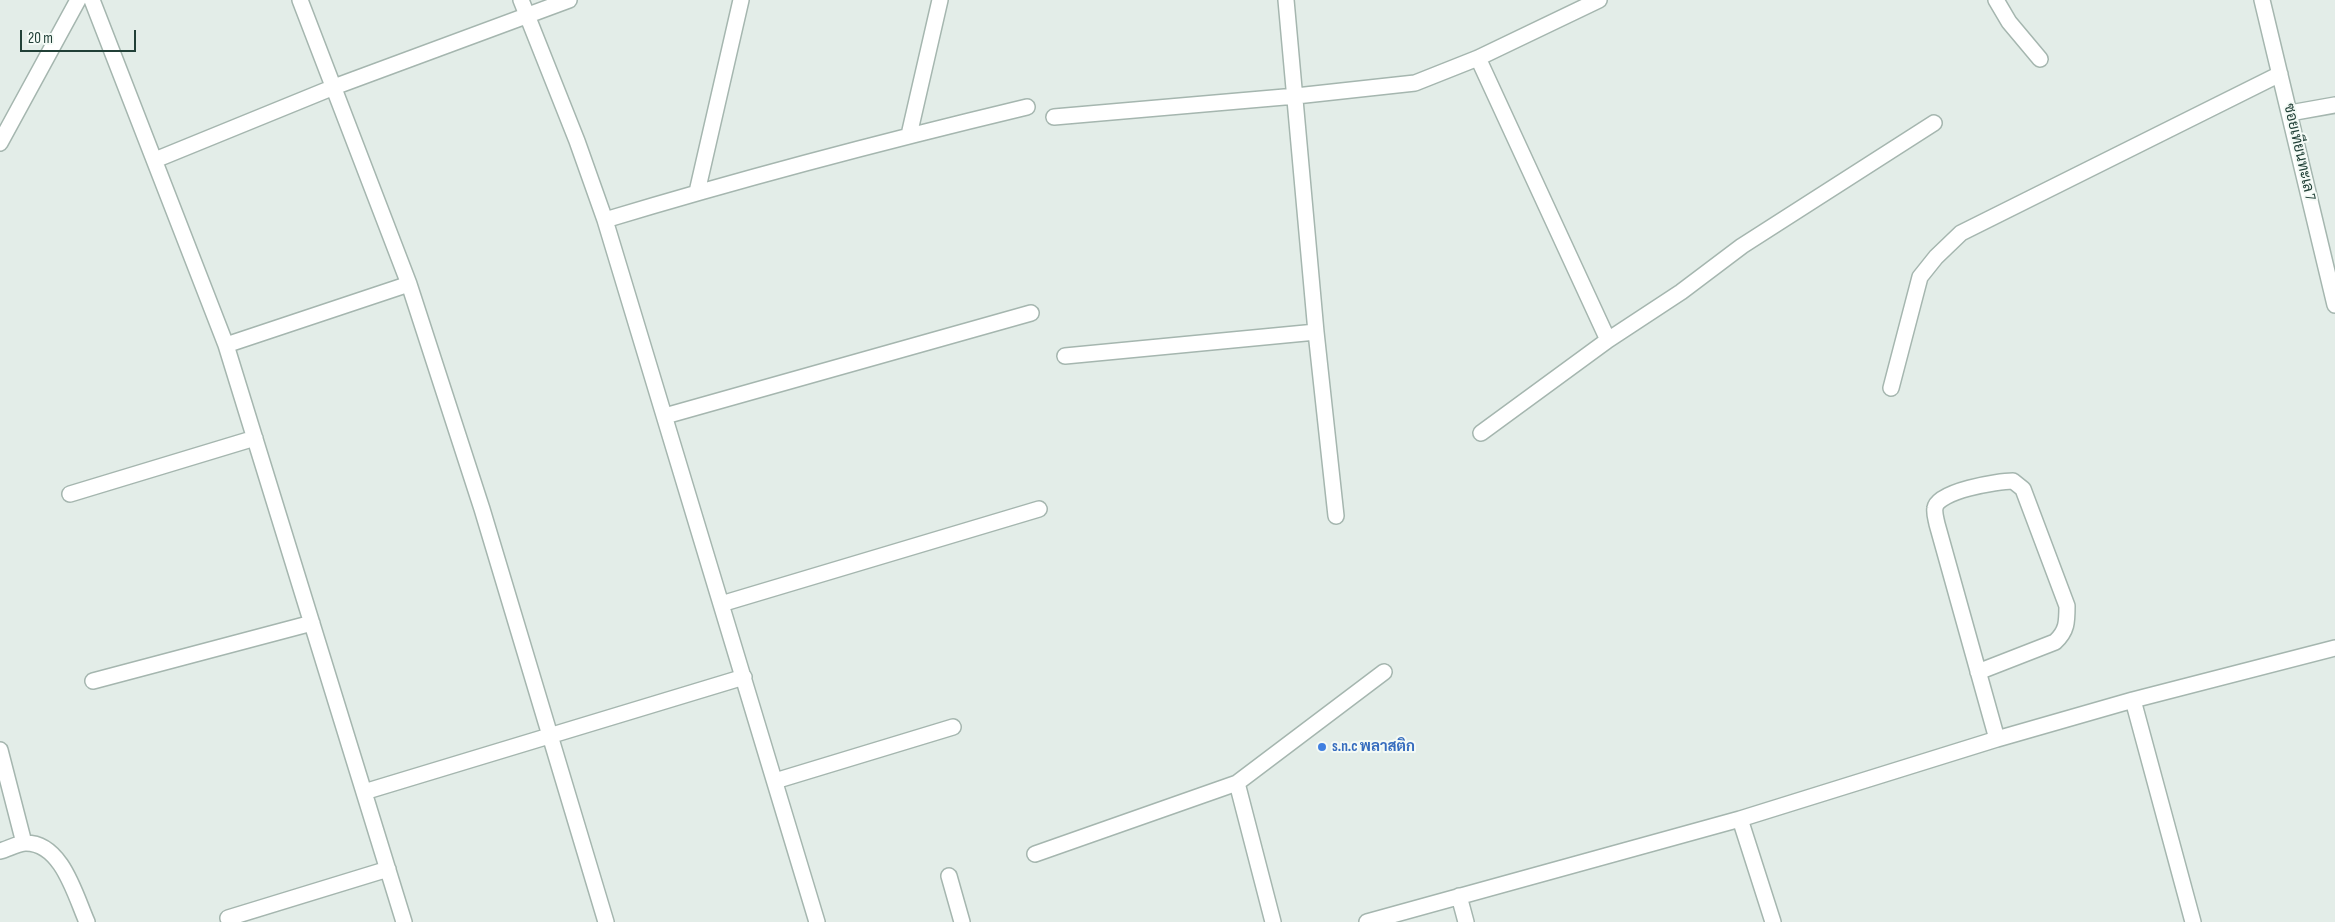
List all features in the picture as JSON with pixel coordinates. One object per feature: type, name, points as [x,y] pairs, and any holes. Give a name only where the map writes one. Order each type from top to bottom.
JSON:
[{"type":"street","points":[[0,142],[78,0]]},
{"type":"street","points":[[92,0],[226,345],[404,922]]},
{"type":"street","points":[[300,0],[409,284],[482,509],[606,922]]},
{"type":"street","points":[[520,0],[577,140],[605,220],[817,922]]},
{"type":"street","points":[[155,160],[334,88],[569,0]]},
{"type":"street","points":[[697,192],[741,0]]},
{"type":"street","points":[[909,135],[940,0]]},
{"type":"street","points":[[1286,0],[1316,332],[1336,516]]},
{"type":"street","points":[[1054,117],[1296,96],[1414,83],[1478,58],[1599,0]]},
{"type":"street","points":[[1996,0],[2009,22],[2040,59]]},
{"type":"street","name":"ซอยเทียนทะเล 7","points":[[2262,0],[2335,305]]},
{"type":"street","points":[[1478,58],[1608,340]]},
{"type":"street","points":[[1891,388],[1920,277],[1936,257],[1961,233],[2280,74]]},
{"type":"street","points":[[2290,113],[2335,105]]},
{"type":"street","points":[[605,220],[697,192],[909,135],[1027,107]]},
{"type":"street","points":[[1481,433],[1608,340],[1681,292],[1742,246],[1934,123]]},
{"type":"street","points":[[226,345],[409,284]]},
{"type":"street","points":[[665,416],[1031,313]]},
{"type":"street","points":[[1065,356],[1316,332]]},
{"type":"street","points":[[70,494],[255,438]]},
{"type":"street","points":[[1978,672],[2055,642],[2063,635],[2067,624],[2067,606],[2023,489],[2013,480],[1996,481],[1950,494],[1939,500],[1934,507],[1937,524],[1978,672],[1997,739]]},
{"type":"street","points":[[721,604],[1039,509]]},
{"type":"street","points":[[93,681],[312,623]]},
{"type":"street","points":[[1367,922],[1740,819],[1997,739],[2133,700],[2335,648]]},
{"type":"street","points":[[1035,854],[1236,783],[1384,672]]},
{"type":"street","points":[[364,792],[744,677]]},
{"type":"street","points":[[2133,700],[2193,922]]},
{"type":"street","points":[[775,781],[953,727]]},
{"type":"street","points":[[0,750],[24,843]]},
{"type":"street","points":[[1236,783],[1273,922]]},
{"type":"street","points":[[1740,819],[1773,922]]},
{"type":"street","points":[[0,851],[24,843],[44,846],[55,857],[87,922]]},
{"type":"street","points":[[228,918],[388,869]]},
{"type":"street","points":[[948,876],[962,922]]},
{"type":"street","points":[[1458,896],[1466,922]]},
{"type":"place","name":"s.n.c พลาสติก","points":[[1322,747]]}]
